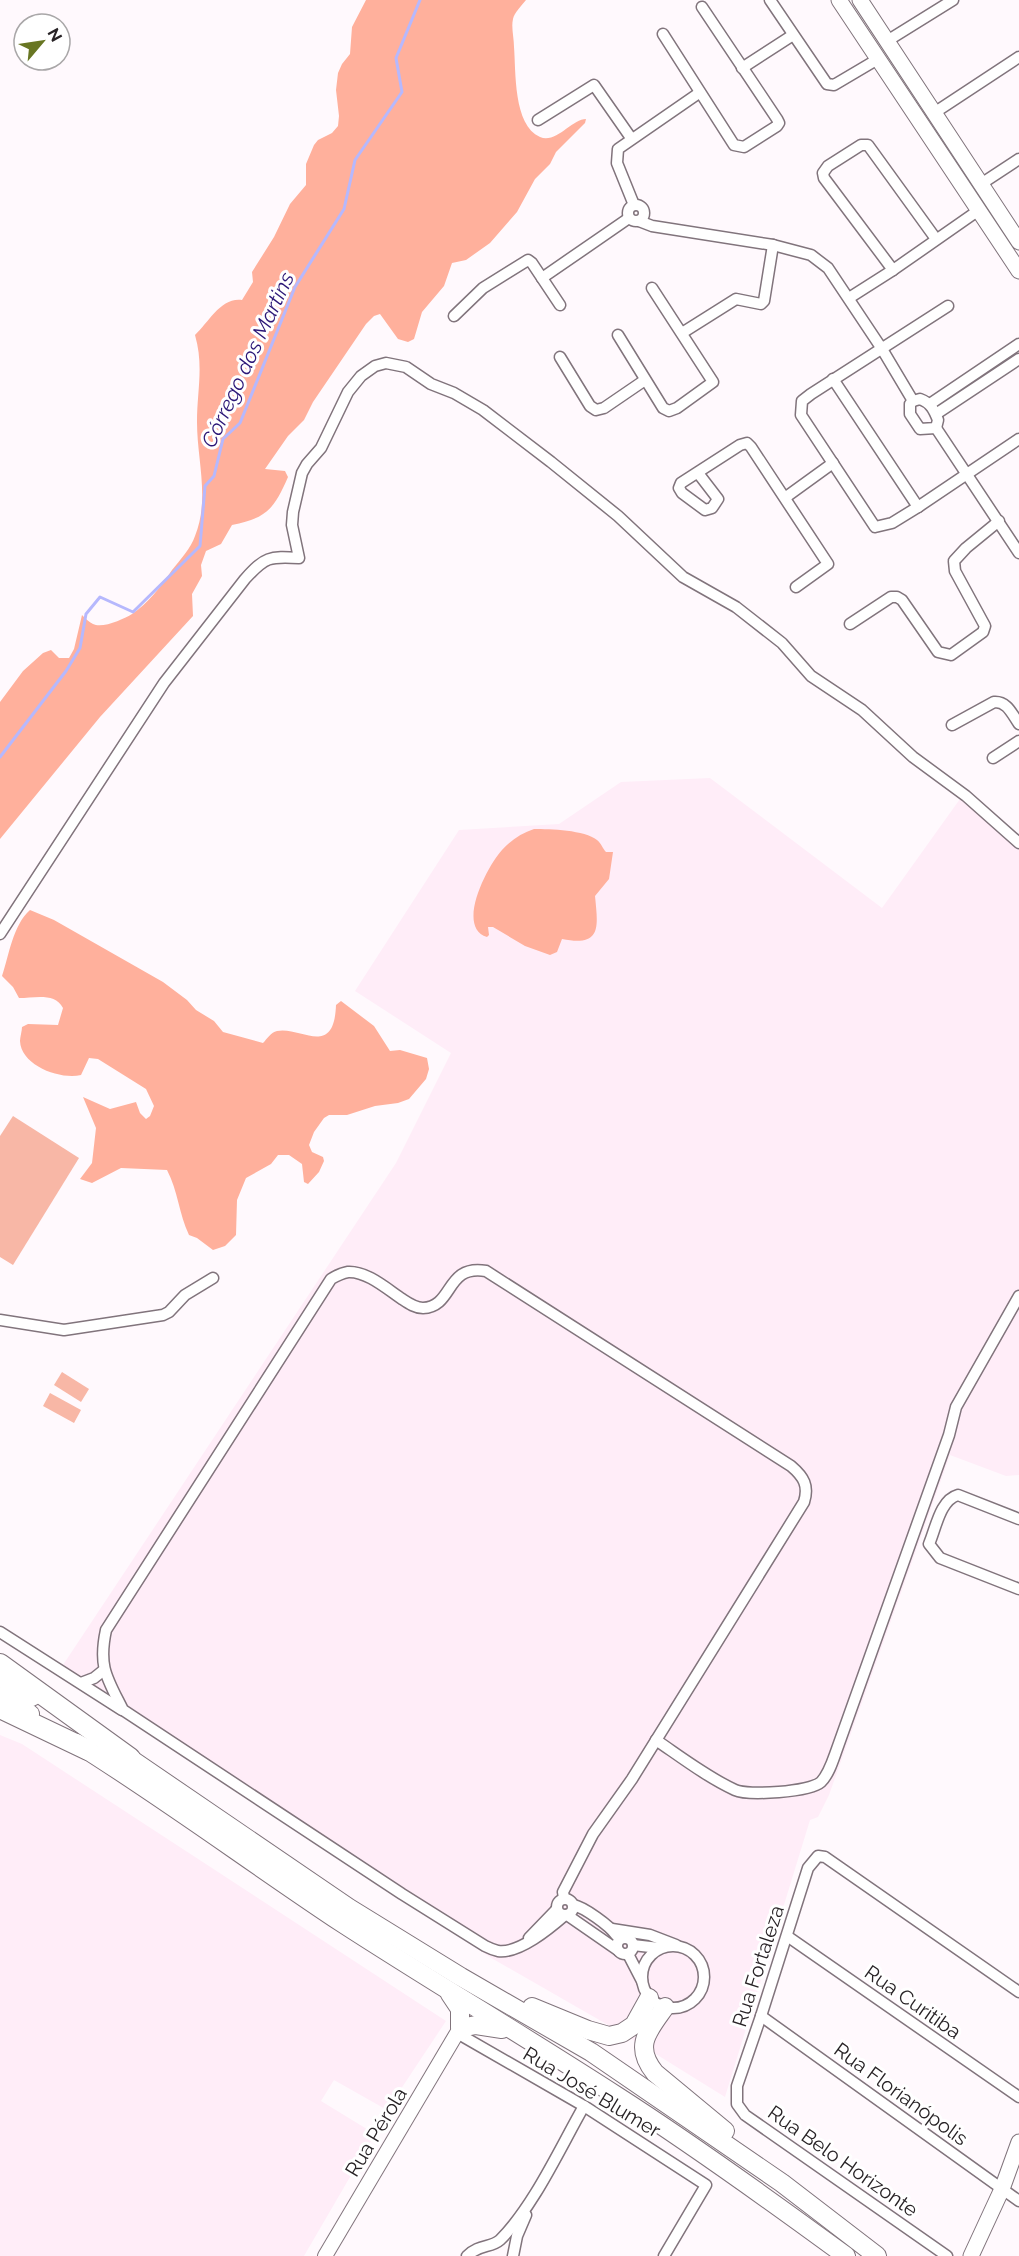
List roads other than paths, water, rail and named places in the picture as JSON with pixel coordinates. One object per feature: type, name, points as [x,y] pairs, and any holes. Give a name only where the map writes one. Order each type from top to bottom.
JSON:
[{"type":"highway","points":[[0,1664],[130,1758],[350,1908],[461,1977],[591,2052],[782,2183],[877,2256]]},
{"type":"highway","points":[[0,1677],[130,1758]]},
{"type":"highway","points":[[0,1696],[88,1750],[340,1922],[620,2098],[774,2203],[846,2256]]},
{"type":"highway","points":[[0,1708],[88,1750]]},
{"type":"highway","points":[[461,1977],[588,2030],[609,2036],[621,2033],[634,2025],[646,1990]]},
{"type":"highway","points":[[441,1986],[451,1995],[460,2009],[459,2031],[476,2025],[510,2030]]},
{"type":"highway","points":[[665,2007],[646,2037],[644,2048],[647,2063],[782,2183]]},
{"type":"main road","points":[[839,0],[979,210],[1014,255],[1019,271]]},
{"type":"main road","points":[[860,0],[1019,242]]},
{"type":"main road","points":[[881,64],[892,72],[897,70],[899,60]]},
{"type":"main road","points":[[898,90],[904,83],[913,80]]},
{"type":"main road","points":[[971,2256],[1002,2189],[1019,2142]]},
{"type":"street","points":[[770,0],[827,84],[834,85],[881,64]]},
{"type":"street","points":[[887,41],[953,0]]},
{"type":"street","points":[[663,34],[734,145],[744,147],[777,126],[779,123],[702,7]]},
{"type":"street","points":[[742,68],[793,35]]},
{"type":"street","points":[[934,113],[1019,57]]},
{"type":"street","points":[[538,120],[594,85],[631,138]]},
{"type":"street","points":[[699,93],[618,149],[616,158],[629,188],[635,213],[652,226],[773,246],[811,255],[828,268],[882,348],[913,400]]},
{"type":"street","points":[[893,270],[824,178],[823,173],[828,166],[861,145],[867,145],[936,239]]},
{"type":"street","points":[[981,184],[1019,159]]},
{"type":"street","points":[[849,298],[979,210]]},
{"type":"street","points":[[542,278],[635,213]]},
{"type":"street","points":[[682,333],[736,300],[761,304],[764,301],[773,246]]},
{"type":"street","points":[[454,316],[483,288],[528,260],[560,304]]},
{"type":"street","points":[[618,334],[663,408],[669,411],[677,408],[713,382],[652,288]]},
{"type":"street","points":[[948,306],[802,401],[801,415],[875,527],[892,523],[1019,439]]},
{"type":"street","points":[[930,404],[1019,344]]},
{"type":"street","points":[[560,357],[590,406],[596,410],[604,408],[645,380]]},
{"type":"street","points":[[936,414],[1019,359]]},
{"type":"street","points":[[0,934],[164,683],[245,579],[266,558],[298,558],[292,525],[302,473],[321,448],[354,384],[368,370],[386,363],[406,367],[431,384],[454,393],[483,410],[586,490],[684,577],[736,607],[782,643],[811,676],[862,710],[913,757],[966,796],[1019,843]]},
{"type":"street","points":[[833,379],[918,507]]},
{"type":"street","points":[[913,400],[920,399],[930,404],[938,420],[936,428],[1019,553]]},
{"type":"street","points":[[913,400],[910,404],[910,414],[920,429],[936,428]]},
{"type":"street","points":[[698,472],[740,444],[747,443],[786,497],[828,564],[796,587]]},
{"type":"street","points":[[786,497],[833,463]]},
{"type":"street","points":[[850,624],[891,597],[897,597],[902,600],[938,652],[951,655],[983,632],[985,626],[955,571],[954,561],[999,521]]},
{"type":"street","points":[[952,725],[994,702],[1005,705],[1019,724]]},
{"type":"street","points":[[993,758],[1019,741]]},
{"type":"street","points":[[123,1710],[104,1670],[102,1658],[106,1630],[331,1279],[347,1272],[366,1277],[412,1305],[421,1308],[428,1307],[443,1298],[458,1275],[466,1271],[478,1269],[492,1274],[791,1466],[804,1479],[807,1488],[804,1503],[656,1740],[593,1834],[563,1892],[566,1907],[627,1950],[646,1990],[665,2007],[685,2006],[694,2001],[704,1984],[705,1974],[696,1955],[650,1935],[612,1929]]},
{"type":"street","points":[[1,1324],[64,1330],[163,1315],[169,1312],[185,1295],[213,1278]]},
{"type":"street","points":[[656,1740],[737,1791],[765,1792],[809,1788],[820,1783],[827,1773],[841,1738],[949,1435],[956,1407],[1019,1296]]},
{"type":"street","points":[[1019,1519],[958,1496],[951,1497],[945,1503],[929,1544],[940,1558],[1019,1589]]},
{"type":"street","points":[[0,1632],[485,1946],[499,1951],[512,1950],[526,1943],[566,1907],[581,1906],[612,1929],[617,1938],[624,1938],[617,1944],[627,1950],[679,1946]]},
{"type":"street","points":[[81,1683],[94,1678],[104,1670]]},
{"type":"street","name":"Rua Fortaleza","points":[[737,2086],[808,1868],[818,1856],[825,1857],[1019,1992]]},
{"type":"street","name":"Rua Curitiba","points":[[787,1936],[1019,2097]]},
{"type":"street","points":[[646,1990],[642,1970],[646,1961],[659,1948]]},
{"type":"street","name":"Rua Florianópolis","points":[[761,2016],[1019,2201]]},
{"type":"street","name":"Rua José Blumer","points":[[459,2031],[584,2106],[706,2185],[664,2256]]},
{"type":"street","name":"Rua Pérola","points":[[325,2256],[459,2031]]},
{"type":"street","name":"Rua Belo Horizonte","points":[[737,2086],[737,2104],[745,2115],[947,2256]]},
{"type":"street","points":[[497,2243],[532,2198],[584,2106]]},
{"type":"street","points":[[513,2255],[517,2236],[532,2198]]},
{"type":"street","points":[[467,2256],[478,2247],[497,2243],[503,2244],[513,2255]]},
{"type":"waterway","name":"Córrego dos Martins","points":[[0,757],[66,671],[80,648],[86,614],[100,597],[133,612],[200,546],[205,486],[214,476],[223,439],[240,423],[295,287],[344,209],[355,160],[402,92],[396,58],[420,0]]}]
